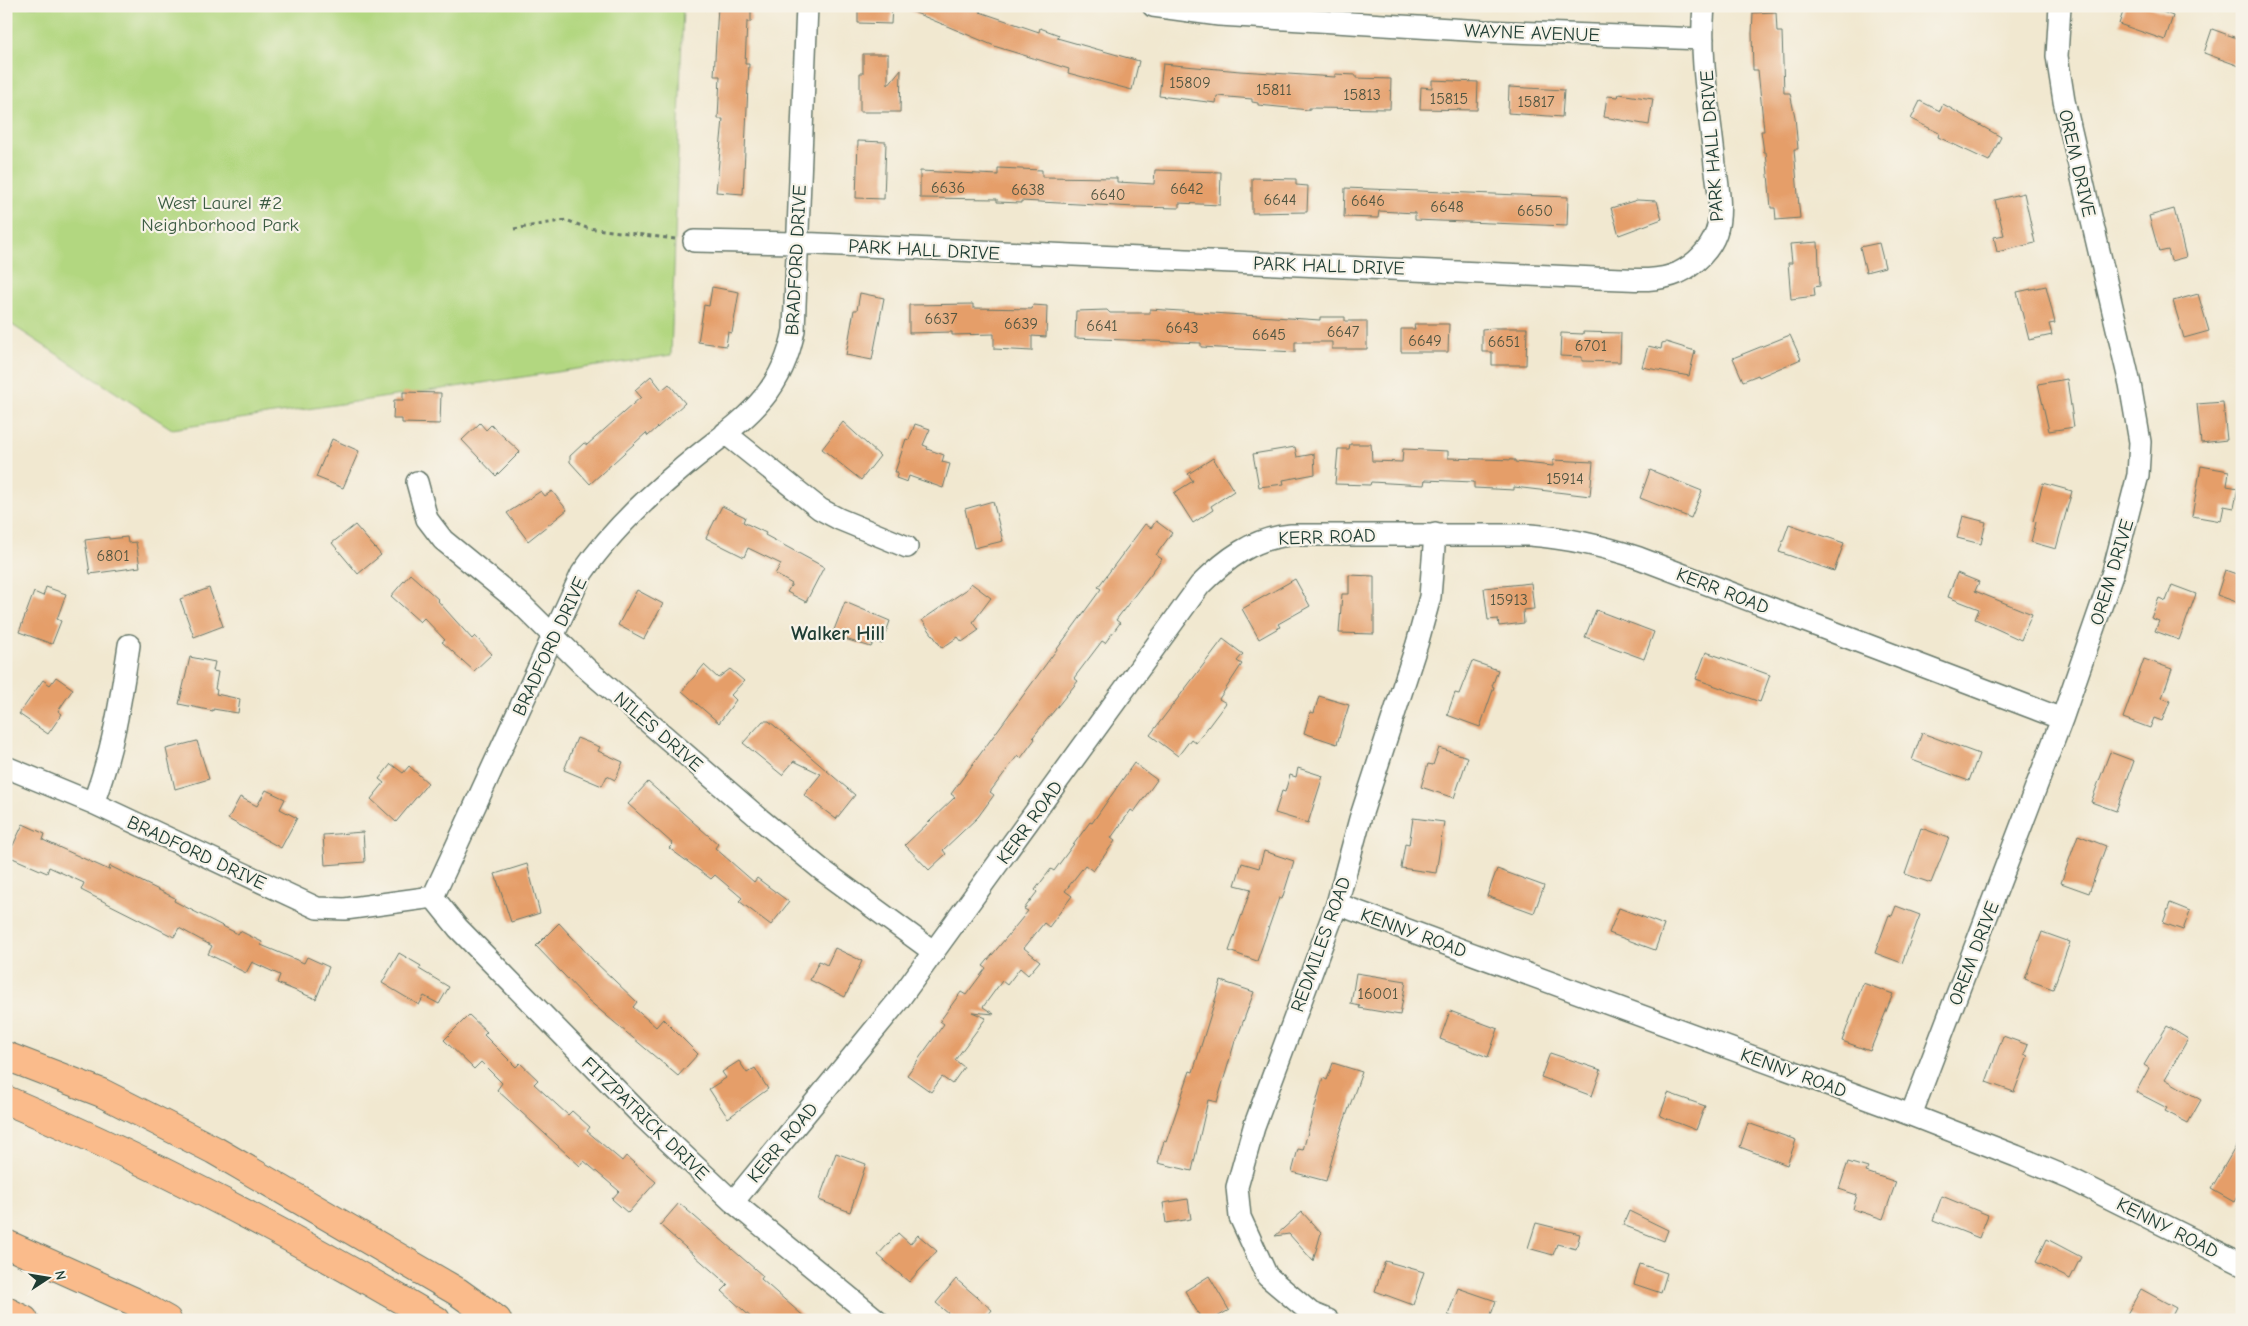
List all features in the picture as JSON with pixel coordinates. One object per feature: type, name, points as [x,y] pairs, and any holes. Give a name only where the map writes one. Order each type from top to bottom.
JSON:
[{"type":"highway","points":[[6,1056],[102,1093],[214,1150],[458,1292],[496,1320]]},
{"type":"highway","points":[[6,1100],[75,1129],[195,1186],[324,1254],[436,1320]]},
{"type":"highway","points":[[6,1244],[133,1301],[167,1320]]},
{"type":"highway","points":[[6,1311],[24,1320]]},
{"type":"street","name":"BRADFORD DRIVE","points":[[6,767],[93,803],[317,908],[345,909],[433,897],[582,573],[602,546],[661,486],[759,405],[770,392],[788,358],[794,330],[807,6]]},
{"type":"street","name":"WAYNE AVENUE","points":[[1153,6],[1219,15],[1484,31],[1703,39]]},
{"type":"street","name":"PARK HALL DRIVE","points":[[694,241],[796,243],[1596,278],[1662,278],[1678,273],[1693,264],[1711,244],[1717,231],[1719,218],[1717,178],[1703,39],[1704,6]]},
{"type":"street","name":"OREM DRIVE","points":[[1911,1115],[2062,719],[2110,580],[2127,523],[2138,475],[2140,442],[2118,327],[2064,101],[2057,48],[2060,6]]},
{"type":"street","points":[[725,433],[820,509],[839,519],[907,547]]},
{"type":"street","name":"NILES DRIVE","points":[[417,482],[423,506],[434,531],[521,604],[553,637],[760,818],[822,870],[934,952]]},
{"type":"street","name":"REDMILES ROAD","points":[[1328,1320],[1311,1313],[1267,1276],[1240,1217],[1237,1187],[1254,1127],[1337,904],[1360,820],[1417,644],[1430,597],[1435,534]]},
{"type":"street","name":"KERR ROAD","points":[[733,1202],[884,1018],[934,952],[1200,585],[1218,566],[1246,547],[1276,536],[1530,535],[1567,538],[1602,546],[1639,558],[2062,719]]},
{"type":"street","points":[[93,803],[105,771],[113,741],[129,645]]},
{"type":"street","name":"FITZPATRICK DRIVE","points":[[433,897],[452,922],[538,1012],[643,1117],[733,1202],[877,1320]]},
{"type":"street","name":"KENNY ROAD","points":[[1337,904],[1911,1115],[2071,1179],[2242,1264]]},
{"type":"path","points":[[514,229],[566,220],[587,228],[694,241]]},
{"type":"green space","name":"West Laurel #2 Neighborhood Park","points":[[6,6],[683,6],[671,355],[172,429],[6,321]]},
{"type":"building","points":[[718,6],[751,6],[751,22],[747,22],[745,64],[749,64],[743,194],[716,192],[723,119],[718,119],[720,76],[714,76]]},
{"type":"building","points":[[858,6],[892,6],[891,24],[858,23]]},
{"type":"building","points":[[899,6],[973,6],[981,10],[980,12],[1039,32],[1040,28],[1059,35],[1057,38],[1139,61],[1132,90],[1068,73],[1069,69],[997,47]]},
{"type":"building","points":[[2125,6],[2147,6],[2173,16],[2165,40],[2119,24]]},
{"type":"building","points":[[1776,12],[1777,32],[1782,32],[1784,93],[1790,93],[1795,117],[1798,149],[1794,149],[1800,218],[1776,220],[1775,208],[1771,208],[1766,152],[1764,152],[1761,131],[1764,131],[1758,70],[1753,70],[1752,33],[1753,13]]},
{"type":"building","points":[[2212,29],[2242,40],[2242,67],[2204,53]]},
{"type":"building","points":[[863,54],[888,54],[888,85],[901,69],[900,112],[860,112],[860,73],[863,73]]},
{"type":"building","points":[[1163,64],[1240,71],[1335,77],[1335,74],[1356,75],[1356,78],[1391,79],[1390,109],[1309,108],[1309,110],[1258,105],[1258,103],[1252,102],[1252,99],[1217,96],[1216,103],[1159,96]]},
{"type":"building","points":[[1432,80],[1478,82],[1477,110],[1420,109],[1421,87],[1432,88]]},
{"type":"building","points":[[1509,87],[1564,90],[1562,117],[1508,113]]},
{"type":"building","points":[[1619,94],[1653,99],[1649,125],[1604,117],[1607,96],[1618,97]]},
{"type":"building","points":[[1920,101],[1940,111],[1943,104],[2001,137],[1989,161],[1938,137],[1939,133],[1911,119]]},
{"type":"building","points":[[858,141],[886,142],[884,199],[856,198]]},
{"type":"building","points":[[998,168],[1042,170],[1042,177],[1117,178],[1117,182],[1154,184],[1155,170],[1221,172],[1220,205],[1179,203],[1179,208],[1135,207],[1021,201],[1021,203],[997,202],[997,199],[920,198],[920,171],[998,175]]},
{"type":"building","points":[[1252,178],[1296,179],[1296,185],[1308,186],[1307,212],[1252,213]]},
{"type":"building","points":[[1345,188],[1568,197],[1567,226],[1415,220],[1415,213],[1379,211],[1378,218],[1344,217]]},
{"type":"building","points":[[2024,193],[2035,243],[1997,252],[1994,237],[2004,235],[1995,200]]},
{"type":"building","points":[[1637,200],[1657,201],[1662,219],[1619,235],[1611,208]]},
{"type":"building","points":[[2174,209],[2186,257],[2171,261],[2168,250],[2159,252],[2149,216]]},
{"type":"building","points":[[1818,242],[1820,286],[1814,287],[1815,296],[1791,299],[1788,263],[1792,263],[1790,244]]},
{"type":"building","points":[[1879,243],[1885,267],[1866,272],[1860,247]]},
{"type":"building","points":[[2046,286],[2055,323],[2049,324],[2052,335],[2029,340],[2017,292]]},
{"type":"building","points":[[712,287],[739,292],[732,333],[728,332],[726,346],[698,342],[704,305],[709,306]]},
{"type":"building","points":[[860,293],[884,298],[872,360],[846,355],[854,310],[857,310]]},
{"type":"building","points":[[2198,294],[2209,331],[2184,338],[2173,301]]},
{"type":"building","points":[[973,304],[973,308],[1032,309],[1033,305],[1047,306],[1046,337],[1032,336],[1032,351],[994,349],[994,334],[952,335],[952,332],[909,333],[909,305]]},
{"type":"building","points":[[1150,309],[1320,320],[1320,317],[1345,317],[1345,321],[1367,321],[1367,349],[1332,349],[1332,342],[1295,342],[1295,352],[1201,347],[1201,343],[1075,338],[1076,311],[1107,310],[1110,313],[1150,313]]},
{"type":"building","points":[[1414,324],[1449,324],[1448,352],[1401,352],[1401,329],[1415,329]]},
{"type":"building","points":[[1527,328],[1526,365],[1492,365],[1492,352],[1482,352],[1482,329]]},
{"type":"building","points":[[1583,332],[1621,333],[1620,362],[1582,361],[1582,357],[1560,356],[1561,333],[1583,334]]},
{"type":"building","points":[[1790,335],[1801,359],[1759,377],[1758,375],[1743,381],[1733,358]]},
{"type":"building","points":[[1666,342],[1695,351],[1689,376],[1642,367],[1648,346],[1661,349],[1662,343]]},
{"type":"building","points":[[651,376],[662,390],[669,384],[685,403],[648,436],[646,433],[590,484],[570,462],[570,456],[584,443],[587,445],[641,397],[635,390]]},
{"type":"building","points":[[2067,379],[2074,427],[2049,431],[2038,384]]},
{"type":"building","points":[[403,392],[441,393],[440,424],[402,423],[402,419],[393,419],[394,400],[403,400]]},
{"type":"building","points":[[2223,402],[2227,440],[2201,443],[2197,404]]},
{"type":"building","points":[[843,422],[880,456],[861,480],[822,449]]},
{"type":"building","points":[[480,423],[486,430],[491,425],[520,452],[496,476],[462,440]]},
{"type":"building","points":[[915,424],[930,429],[923,445],[928,447],[927,449],[944,455],[942,462],[950,464],[943,488],[909,476],[907,482],[896,478],[898,472],[895,472],[906,439],[909,440]]},
{"type":"building","points":[[332,439],[359,451],[343,488],[316,477]]},
{"type":"building","points":[[1350,444],[1371,444],[1372,461],[1402,462],[1403,449],[1448,451],[1448,458],[1515,460],[1515,462],[1553,466],[1553,460],[1593,462],[1590,496],[1514,487],[1514,490],[1474,488],[1474,482],[1425,480],[1424,485],[1371,482],[1370,485],[1335,484],[1338,449],[1349,449]]},
{"type":"building","points":[[1295,447],[1297,457],[1314,454],[1315,474],[1283,480],[1284,484],[1259,487],[1253,454]]},
{"type":"building","points":[[1213,458],[1234,491],[1211,506],[1213,510],[1193,523],[1174,493],[1193,481],[1188,474]]},
{"type":"building","points":[[2201,466],[2229,471],[2227,486],[2238,488],[2234,508],[2224,506],[2221,521],[2192,516]]},
{"type":"building","points":[[1650,470],[1702,491],[1691,518],[1640,498]]},
{"type":"building","points":[[2043,483],[2072,491],[2056,549],[2031,542],[2036,522],[2033,521]]},
{"type":"building","points":[[541,491],[545,496],[552,491],[567,510],[528,541],[507,513]]},
{"type":"building","points":[[993,501],[1003,541],[974,548],[965,509]]},
{"type":"building","points":[[722,506],[745,517],[743,522],[766,533],[765,535],[824,567],[806,602],[787,592],[792,584],[775,574],[781,564],[748,548],[744,557],[706,538]]},
{"type":"building","points":[[1963,516],[1986,522],[1981,544],[1957,538]]},
{"type":"building","points":[[1156,521],[1172,533],[1156,555],[1162,559],[1116,620],[1120,623],[1105,643],[1102,641],[1074,678],[1078,681],[1033,737],[1035,739],[1021,758],[1018,755],[990,792],[994,795],[978,817],[943,850],[946,854],[929,870],[905,845],[955,797],[951,794],[1101,589],[1098,587],[1145,524],[1151,528]]},
{"type":"building","points":[[1789,524],[1844,543],[1834,571],[1779,552]]},
{"type":"building","points":[[355,525],[381,555],[358,574],[332,543]]},
{"type":"building","points":[[109,537],[109,539],[127,537],[128,543],[136,542],[140,567],[90,574],[85,540]]},
{"type":"building","points":[[2225,570],[2242,576],[2242,604],[2217,595]]},
{"type":"building","points":[[1957,573],[1979,582],[1975,591],[2032,614],[2021,640],[1975,619],[1979,609],[1948,597]]},
{"type":"building","points":[[410,574],[439,600],[472,639],[475,636],[492,654],[474,671],[442,642],[445,640],[424,618],[420,622],[391,596]]},
{"type":"building","points":[[1349,575],[1374,576],[1374,634],[1339,633],[1342,594],[1349,594]]},
{"type":"building","points":[[1295,579],[1310,606],[1278,624],[1280,627],[1259,639],[1242,609]]},
{"type":"building","points":[[971,583],[991,598],[973,622],[979,630],[962,642],[958,637],[942,648],[922,620],[966,590]]},
{"type":"building","points":[[1531,583],[1534,609],[1523,610],[1524,623],[1499,626],[1498,619],[1488,620],[1484,588]]},
{"type":"building","points":[[2172,585],[2196,594],[2179,640],[2155,631],[2159,621],[2151,618],[2159,598],[2166,601]]},
{"type":"building","points":[[46,587],[66,594],[57,619],[61,621],[52,644],[19,632],[34,592],[43,596]]},
{"type":"building","points":[[209,588],[223,626],[194,637],[180,599]]},
{"type":"building","points":[[637,590],[663,604],[644,639],[618,625]]},
{"type":"building","points":[[845,602],[890,621],[882,644],[874,641],[871,647],[832,635]]},
{"type":"building","points":[[1596,610],[1654,632],[1644,659],[1585,637]]},
{"type":"building","points":[[1223,639],[1243,654],[1237,661],[1242,664],[1219,699],[1226,703],[1196,743],[1191,739],[1178,756],[1150,735]]},
{"type":"building","points":[[1706,652],[1770,675],[1760,702],[1696,679]]},
{"type":"building","points":[[190,657],[215,662],[213,671],[218,672],[216,694],[240,699],[238,713],[213,709],[213,711],[179,704]]},
{"type":"building","points":[[2144,659],[2172,669],[2162,698],[2170,701],[2162,721],[2154,718],[2150,728],[2123,718]]},
{"type":"building","points":[[1472,661],[1498,670],[1480,727],[1447,715],[1455,693],[1459,694]]},
{"type":"building","points":[[704,665],[718,678],[730,669],[744,681],[731,695],[736,700],[719,723],[682,691]]},
{"type":"building","points":[[56,677],[73,689],[58,711],[62,714],[48,734],[19,714],[43,680],[50,685]]},
{"type":"building","points":[[1319,696],[1349,705],[1337,744],[1304,733],[1310,712],[1314,713]]},
{"type":"building","points":[[763,721],[769,721],[855,795],[836,819],[804,795],[821,774],[794,761],[782,775],[743,743]]},
{"type":"building","points":[[1922,733],[1979,754],[1969,781],[1912,760]]},
{"type":"building","points":[[577,738],[600,747],[598,751],[623,762],[615,780],[607,776],[602,786],[564,770]]},
{"type":"building","points":[[197,741],[209,779],[175,789],[166,749]]},
{"type":"building","points":[[1439,748],[1468,757],[1454,798],[1421,787],[1428,764],[1433,765]]},
{"type":"building","points":[[2110,752],[2134,761],[2116,811],[2091,802]]},
{"type":"building","points":[[1134,763],[1157,780],[1134,812],[1131,810],[1111,838],[1115,841],[1093,871],[1085,865],[1065,891],[1072,896],[1049,927],[1044,923],[1024,948],[1040,961],[1028,975],[1020,968],[1007,985],[1002,981],[983,1007],[994,1014],[972,1012],[986,1018],[955,1060],[964,1067],[952,1084],[942,1077],[931,1092],[907,1075],[944,1024],[940,1021],[961,992],[966,995],[986,968],[983,966],[1028,911],[1024,909],[1037,892],[1035,890],[1051,869],[1054,871],[1090,822],[1092,823]]},
{"type":"building","points":[[391,764],[403,773],[409,766],[428,783],[396,822],[371,799],[384,783],[379,779]]},
{"type":"building","points":[[1298,768],[1323,776],[1308,823],[1275,813],[1282,791],[1285,792],[1290,775],[1296,777]]},
{"type":"building","points":[[648,782],[718,844],[715,848],[754,882],[757,878],[789,902],[771,925],[739,901],[742,898],[715,875],[711,879],[669,848],[673,844],[628,804]]},
{"type":"building","points":[[266,790],[285,799],[280,809],[297,818],[281,848],[228,819],[240,797],[257,806]]},
{"type":"building","points":[[1413,818],[1444,822],[1436,873],[1401,868],[1405,844],[1409,845]]},
{"type":"building","points":[[23,824],[45,834],[43,840],[109,870],[110,866],[175,898],[174,901],[238,934],[240,931],[262,942],[261,945],[304,963],[307,957],[329,967],[316,999],[277,983],[280,975],[252,962],[246,973],[208,954],[212,946],[179,928],[174,937],[81,890],[84,883],[49,867],[47,873],[8,856]]},
{"type":"building","points":[[1921,828],[1949,838],[1931,883],[1905,874]]},
{"type":"building","points":[[363,832],[365,862],[325,865],[323,835]]},
{"type":"building","points":[[2078,835],[2106,846],[2089,893],[2061,883]]},
{"type":"building","points":[[1264,851],[1294,861],[1282,899],[1279,898],[1257,961],[1229,951],[1251,889],[1235,885],[1242,863],[1259,868]]},
{"type":"building","points":[[527,864],[540,913],[511,922],[495,874]]},
{"type":"building","points":[[1497,869],[1544,886],[1534,913],[1487,896]]},
{"type":"building","points":[[2170,903],[2190,911],[2183,930],[2163,923]]},
{"type":"building","points":[[1896,906],[1920,915],[1902,963],[1875,953],[1889,915],[1892,916]]},
{"type":"building","points":[[1619,908],[1664,925],[1655,950],[1609,933]]},
{"type":"building","points":[[559,923],[593,960],[637,1002],[633,1007],[656,1027],[663,1019],[698,1054],[678,1076],[588,1000],[536,946]]},
{"type":"building","points":[[2042,932],[2070,942],[2053,989],[2025,979]]},
{"type":"building","points":[[835,948],[862,961],[845,997],[810,980],[819,961],[827,965]]},
{"type":"building","points":[[399,953],[421,966],[419,969],[449,987],[439,1004],[424,996],[419,1005],[382,983]]},
{"type":"building","points":[[1356,973],[1406,981],[1400,1015],[1359,1008],[1360,1006],[1351,1004]]},
{"type":"building","points":[[1221,981],[1254,992],[1235,1041],[1217,1102],[1208,1100],[1192,1171],[1158,1163],[1164,1141],[1166,1142],[1190,1071],[1193,1072]]},
{"type":"building","points":[[1863,983],[1893,994],[1870,1051],[1842,1041]]},
{"type":"building","points":[[1450,1011],[1498,1029],[1488,1057],[1440,1039]]},
{"type":"building","points":[[469,1015],[487,1032],[484,1035],[516,1067],[520,1063],[538,1080],[534,1084],[568,1115],[572,1111],[590,1127],[587,1131],[622,1161],[626,1156],[656,1182],[628,1213],[612,1199],[619,1191],[584,1161],[580,1166],[497,1090],[502,1083],[481,1062],[474,1069],[444,1040]]},
{"type":"building","points":[[2167,1026],[2188,1039],[2165,1079],[2201,1100],[2188,1123],[2165,1111],[2167,1108],[2136,1092],[2149,1068],[2144,1065]]},
{"type":"building","points":[[2003,1036],[2028,1045],[2024,1055],[2028,1056],[2014,1092],[1986,1082]]},
{"type":"building","points":[[1550,1053],[1601,1070],[1592,1096],[1541,1077]]},
{"type":"building","points":[[739,1061],[747,1073],[755,1068],[768,1089],[728,1118],[709,1089],[726,1078],[722,1072]]},
{"type":"building","points":[[1333,1063],[1362,1072],[1337,1141],[1326,1181],[1292,1172],[1298,1149],[1303,1150],[1323,1078],[1327,1080]]},
{"type":"building","points":[[1668,1093],[1705,1106],[1696,1130],[1660,1116]]},
{"type":"building","points":[[1748,1123],[1796,1140],[1787,1165],[1740,1147]]},
{"type":"building","points":[[2242,1136],[2242,1188],[2234,1202],[2211,1189]]},
{"type":"building","points":[[836,1153],[866,1164],[850,1212],[819,1200]]},
{"type":"building","points":[[1848,1162],[1868,1168],[1866,1172],[1896,1182],[1883,1219],[1853,1209],[1857,1195],[1839,1189]]},
{"type":"building","points":[[1942,1196],[1988,1215],[1979,1238],[1933,1220]]},
{"type":"building","points":[[1188,1199],[1191,1219],[1166,1223],[1163,1203]]},
{"type":"building","points":[[679,1203],[763,1276],[761,1279],[808,1320],[754,1320],[722,1291],[728,1285],[660,1225]]},
{"type":"building","points":[[1629,1211],[1668,1230],[1664,1241],[1623,1225]]},
{"type":"building","points":[[1302,1212],[1321,1233],[1313,1261],[1289,1234],[1275,1236]]},
{"type":"building","points":[[1536,1223],[1580,1234],[1576,1249],[1557,1244],[1553,1255],[1528,1248]]},
{"type":"building","points":[[898,1233],[910,1244],[918,1235],[937,1251],[909,1282],[878,1255]]},
{"type":"building","points":[[2047,1239],[2081,1257],[2070,1279],[2036,1262]]},
{"type":"building","points":[[1385,1261],[1424,1272],[1413,1305],[1375,1291]]},
{"type":"building","points":[[1640,1264],[1667,1273],[1661,1293],[1634,1284]]},
{"type":"building","points":[[1209,1276],[1229,1310],[1212,1320],[1202,1320],[1185,1291]]},
{"type":"building","points":[[956,1279],[992,1310],[984,1320],[956,1320],[936,1303]]},
{"type":"building","points":[[1458,1288],[1496,1301],[1489,1320],[1461,1320],[1448,1315]]},
{"type":"building","points":[[2141,1289],[2176,1308],[2170,1320],[2137,1320],[2127,1314]]},
{"type":"district","name":"Walker Hill","points":[[838,633]]}]
